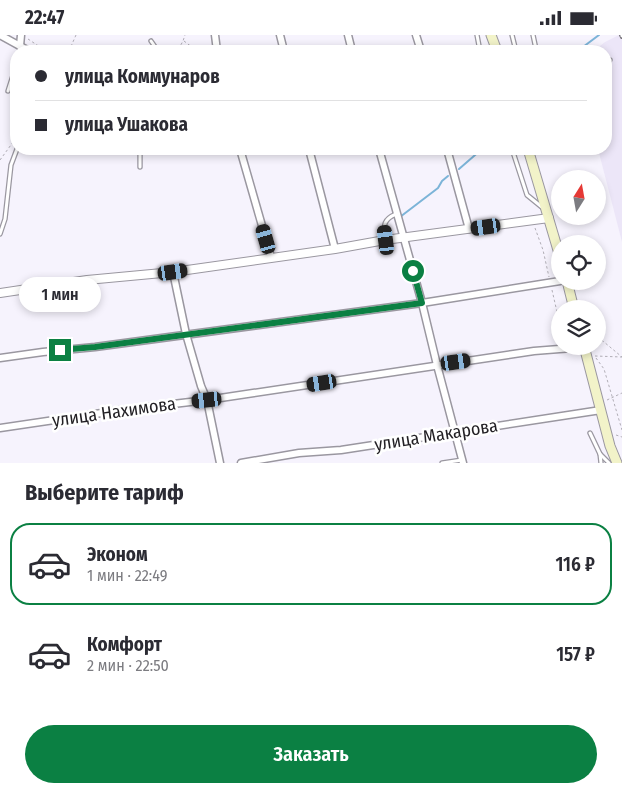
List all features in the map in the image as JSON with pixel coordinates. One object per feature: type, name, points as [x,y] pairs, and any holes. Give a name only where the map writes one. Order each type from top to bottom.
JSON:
[{"type":"main road","points":[[530,155],[554,235]]},
{"type":"main road","points":[[589,355],[610,446],[617,463]]},
{"type":"street","points":[[0,35],[17,45]]},
{"type":"street","points":[[242,155],[271,257]]},
{"type":"street","points":[[311,155],[335,249]]},
{"type":"street","points":[[380,155],[422,303],[436,365],[463,461]]},
{"type":"street","points":[[448,155],[469,229]]},
{"type":"street","points":[[0,293],[87,280],[173,272],[386,240],[539,220],[548,215]]},
{"type":"street","points":[[173,272],[186,334],[207,400],[220,463]]},
{"type":"street","points":[[0,358],[422,303],[550,283]]},
{"type":"street","name":"улица Нахимова","points":[[0,428],[551,350]]},
{"type":"street","name":"улица Макарова","points":[[241,463],[299,453],[341,450],[601,410]]},
{"type":"lane","points":[[151,41],[154,45]]},
{"type":"lane","points":[[8,91],[10,85]]},
{"type":"lane","points":[[0,234],[5,219],[11,165],[15,155]]},
{"type":"lane","points":[[140,155],[140,167]]},
{"type":"lane","points":[[514,155],[527,195],[548,215]]},
{"type":"lane","points":[[386,240],[384,225],[388,218],[396,215]]},
{"type":"lane","points":[[590,433],[600,453],[609,463]]},
{"type":"lane","points":[[600,453],[601,463]]},
{"type":"lane","points":[[442,463],[463,461]]},
{"type":"path","points":[[21,35],[37,45]]},
{"type":"path","points":[[181,45],[185,35]]},
{"type":"path","points":[[183,41],[189,45]]},
{"type":"path","points":[[0,160],[10,146]]},
{"type":"path","points":[[539,220],[534,227],[543,250],[554,300]]},
{"type":"path","points":[[606,344],[622,357]]},
{"type":"path","points":[[594,356],[622,357]]},
{"type":"path","points":[[594,356],[604,369],[622,430]]},
{"type":"path","points":[[605,401],[622,393]]},
{"type":"shaded area","points":[[622,35],[622,242],[606,180],[606,170],[603,170],[600,155],[612,155],[612,45],[601,45]]},
{"type":"waterway","points":[[586,45],[599,35]]},
{"type":"waterway","points":[[459,169],[475,155]]},
{"type":"waterway","points":[[400,217],[438,188],[448,176]]},
{"type":"route","points":[[60,350],[95,347],[422,303],[413,271]]}]
